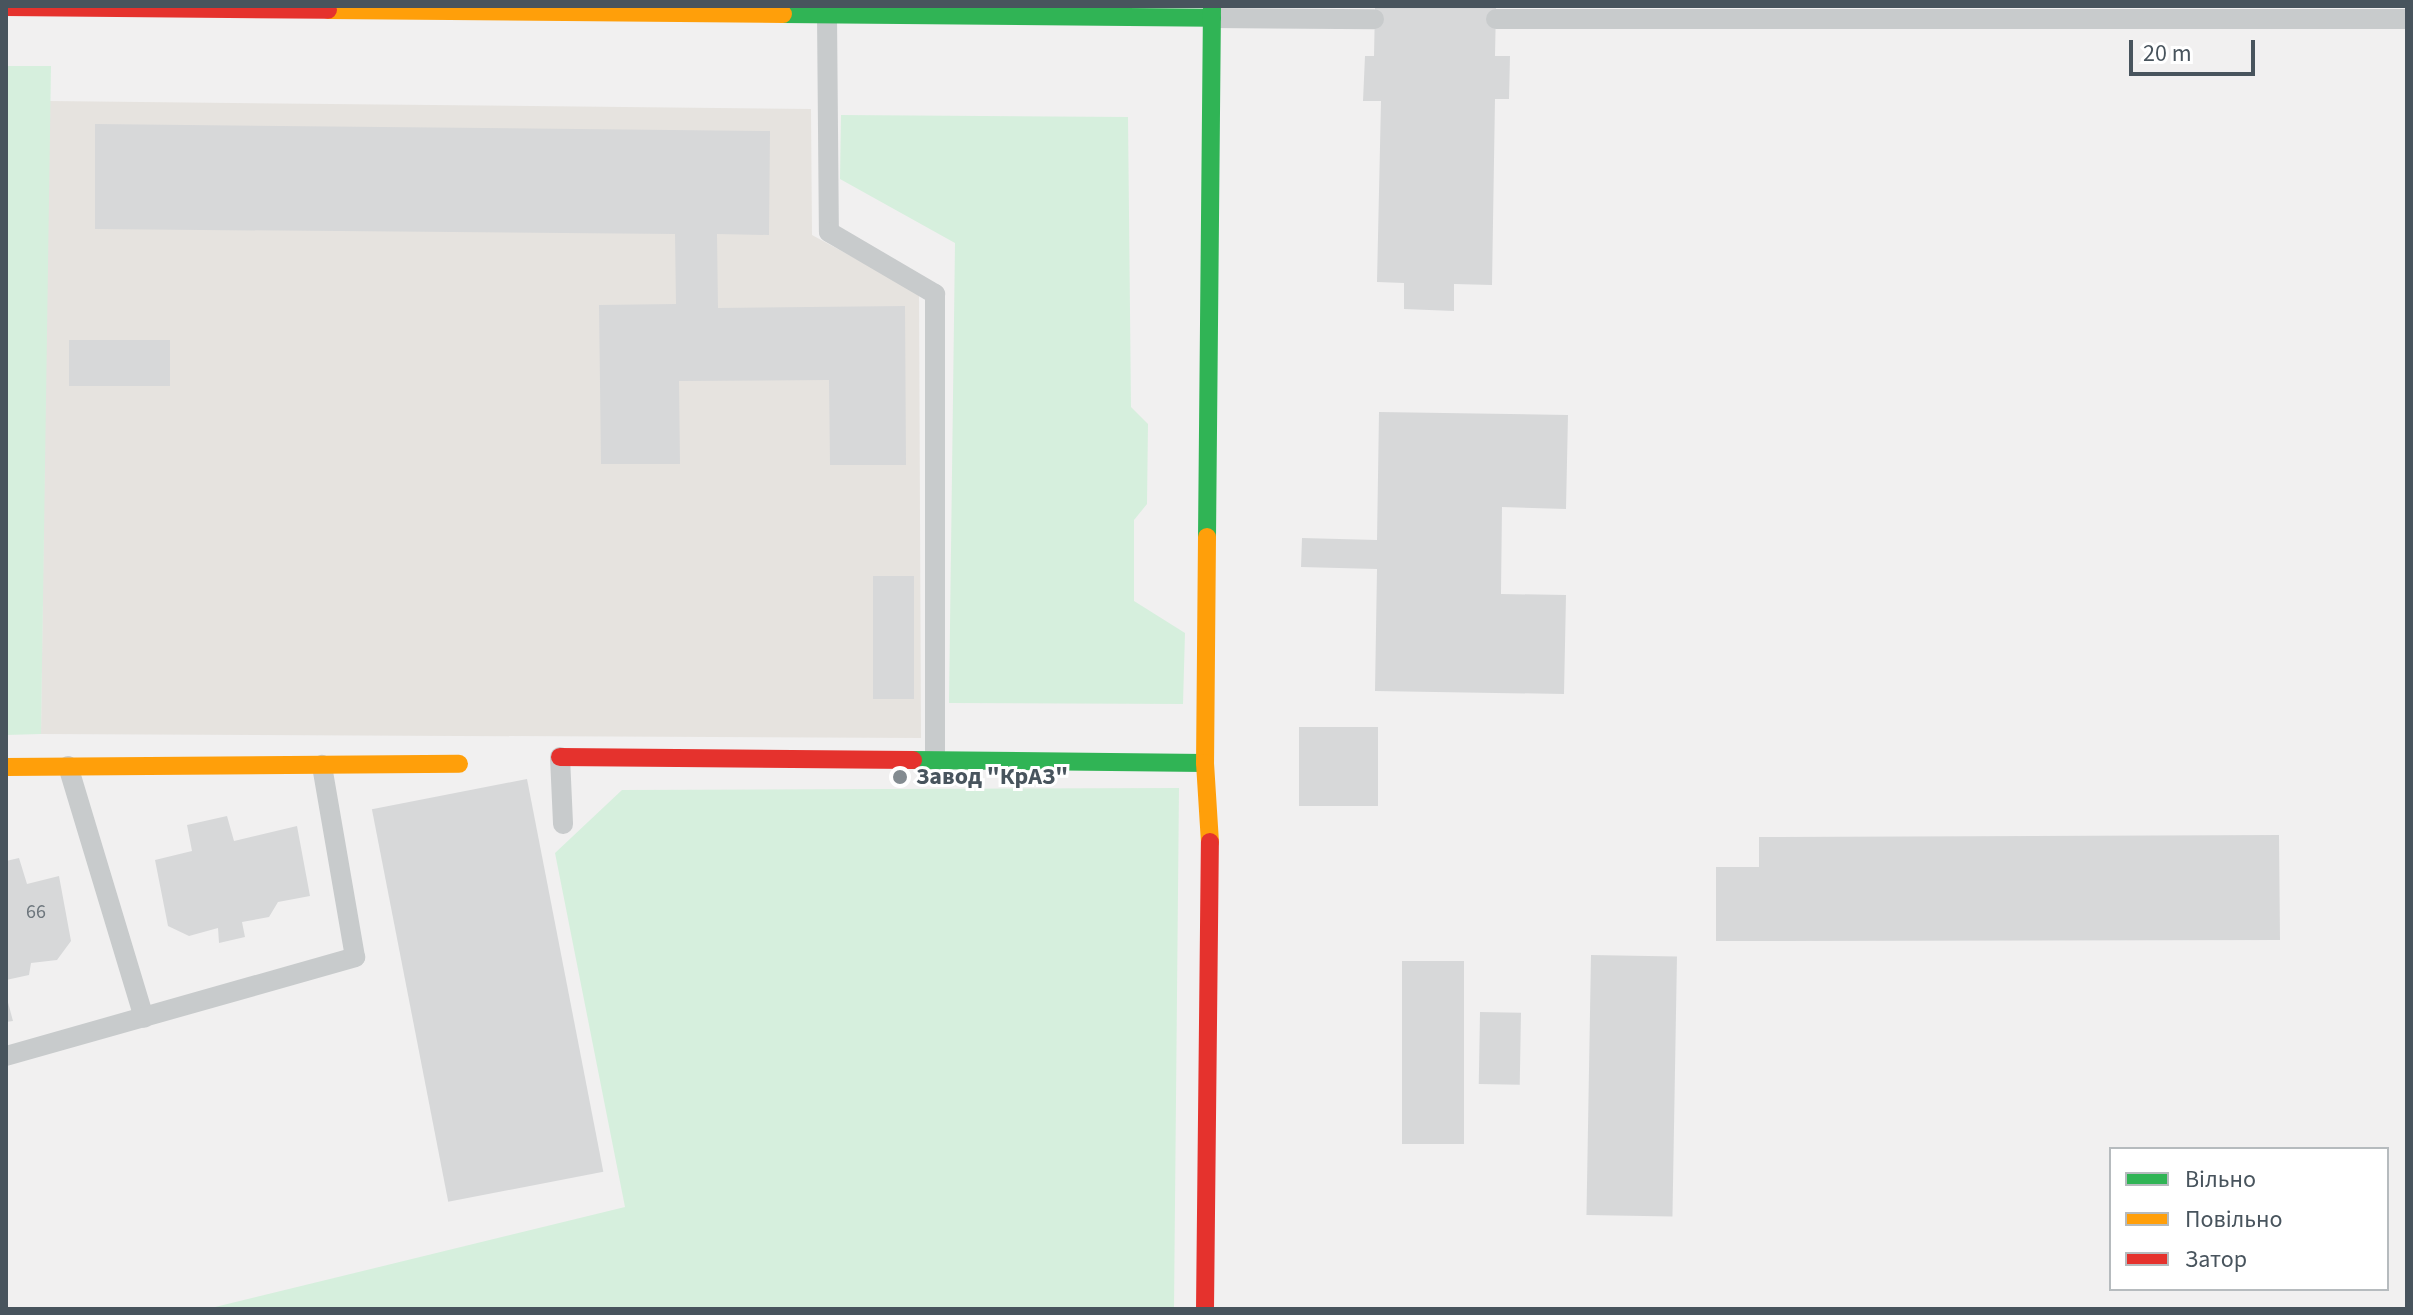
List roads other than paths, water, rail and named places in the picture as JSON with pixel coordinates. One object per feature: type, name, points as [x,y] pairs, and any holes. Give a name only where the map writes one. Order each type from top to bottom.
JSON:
[{"type":"street","points":[[6,7],[827,15],[1022,11],[1212,12],[1205,763],[1212,865],[1205,1309]]},
{"type":"street","points":[[560,757],[1205,763]]},
{"type":"street","points":[[6,767],[459,764]]},
{"type":"lane","points":[[1212,12],[1374,19]]},
{"type":"lane","points":[[1496,19],[2086,12],[2407,19]]},
{"type":"lane","points":[[827,15],[829,232],[935,294],[935,760]]},
{"type":"lane","points":[[560,757],[563,824]]},
{"type":"lane","points":[[6,1056],[355,957],[322,765]]},
{"type":"lane","points":[[68,766],[144,1018]]},
{"type":"place","name":"Завод \"КрАЗ\"","points":[[900,777]]}]
